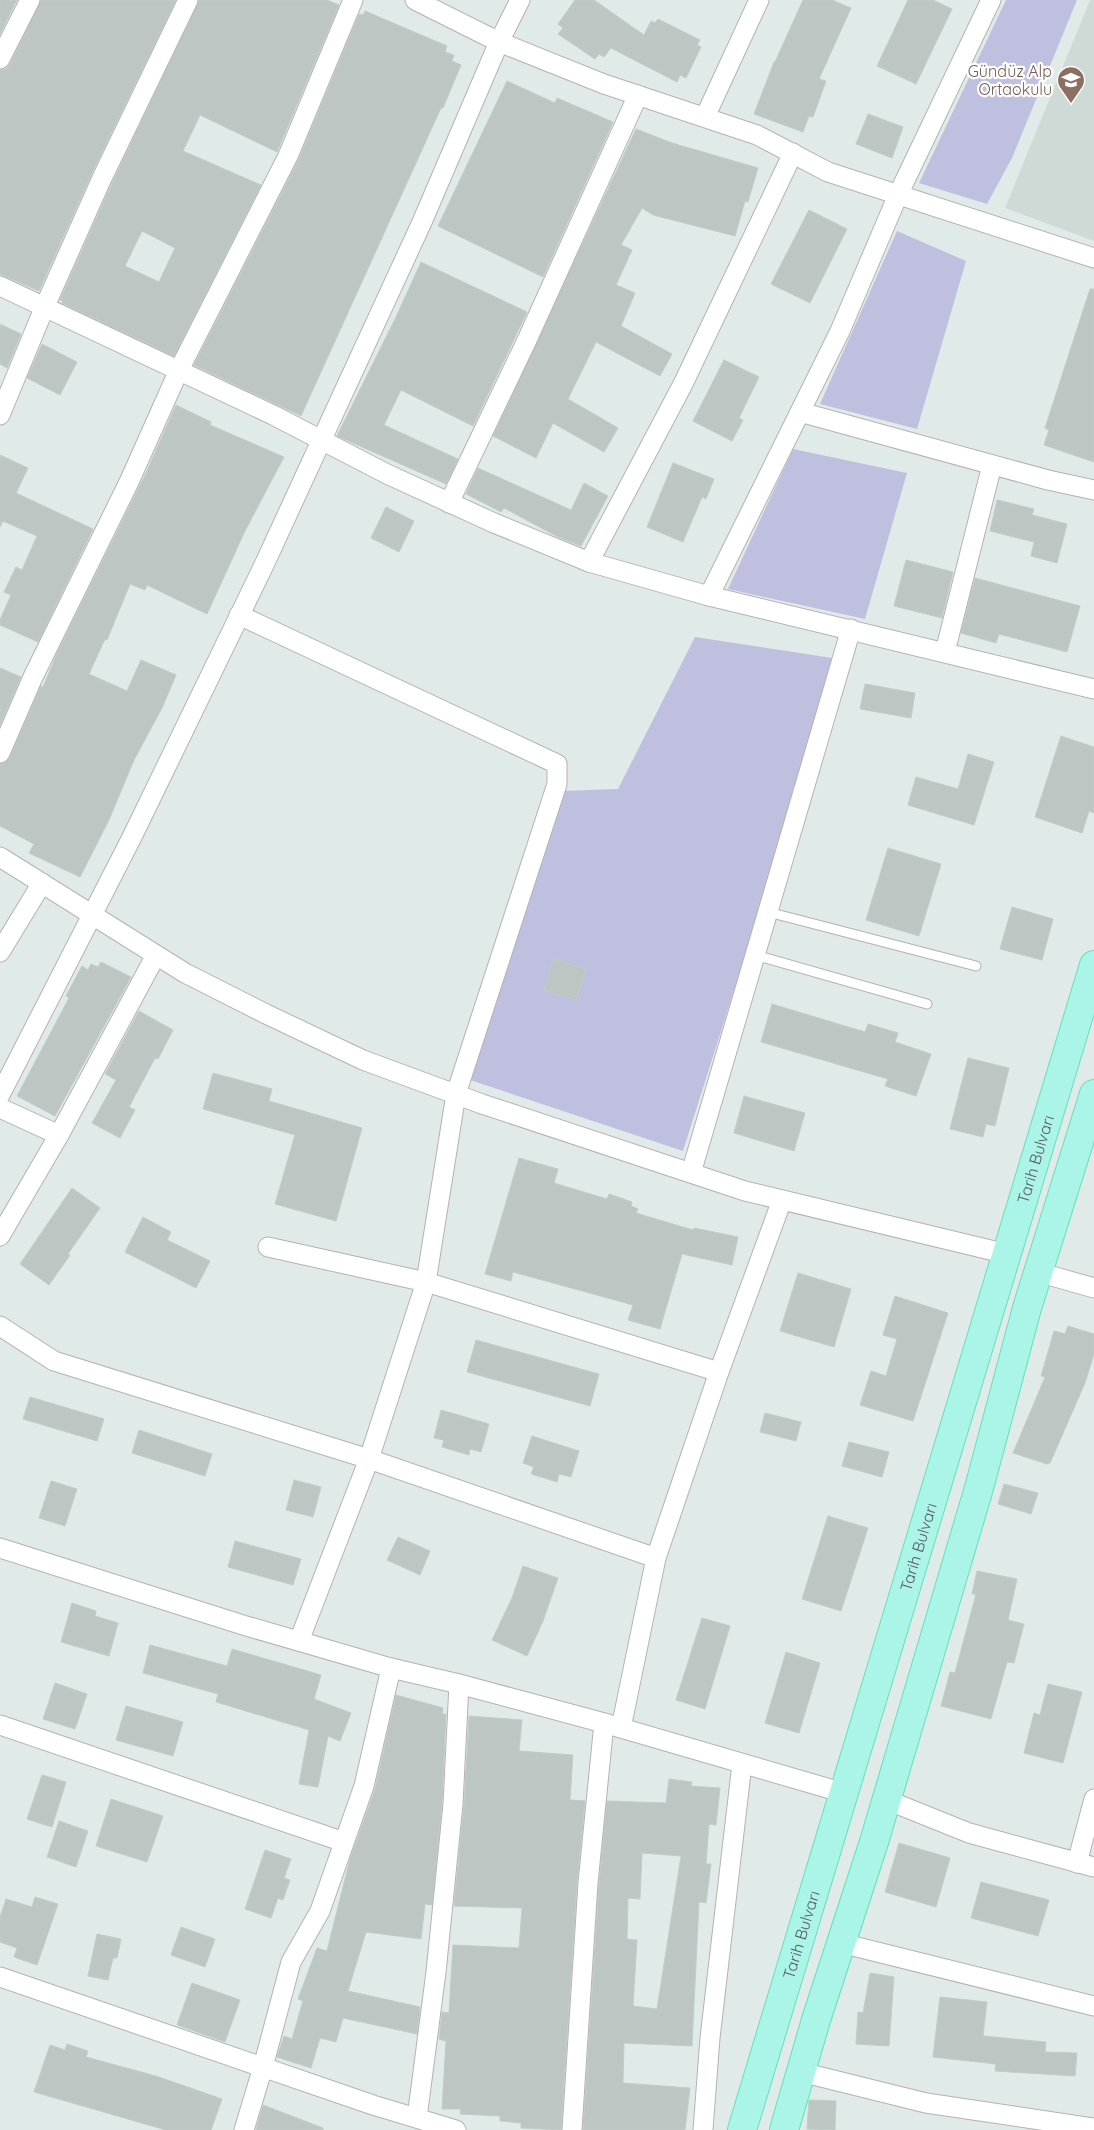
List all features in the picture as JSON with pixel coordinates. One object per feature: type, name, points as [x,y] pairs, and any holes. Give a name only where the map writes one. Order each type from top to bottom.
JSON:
[{"type":"main road","name":"Tarih Bulvarı","points":[[742,2130],[1094,965]]},
{"type":"main road","points":[[784,2130],[887,1800],[979,1488],[1027,1308],[1094,1094]]},
{"type":"street","points":[[0,59],[30,0]]},
{"type":"street","points":[[0,415],[45,306],[102,178],[188,0]]},
{"type":"street","points":[[0,753],[33,677],[129,482],[179,370],[288,156],[353,0]]},
{"type":"street","points":[[415,0],[499,42],[604,84],[757,135],[828,172],[1094,258]]},
{"type":"street","points":[[0,1095],[93,916],[239,615],[422,222],[499,42],[520,0]]},
{"type":"street","points":[[705,117],[759,0]]},
{"type":"street","points":[[709,596],[840,331],[898,195],[991,0]]},
{"type":"street","points":[[449,504],[527,340],[638,95]]},
{"type":"street","points":[[589,562],[683,384],[793,153]]},
{"type":"street","points":[[0,286],[322,439],[387,474],[449,504],[589,562],[709,596],[1094,689]]},
{"type":"street","points":[[800,412],[992,465],[1094,490]]},
{"type":"street","points":[[945,652],[992,465]]},
{"type":"street","points":[[239,615],[557,764],[557,784],[456,1094],[426,1282],[369,1460],[299,1641]]},
{"type":"street","points":[[691,1173],[851,629]]},
{"type":"street","points":[[0,857],[185,973],[363,1060],[456,1094],[745,1191],[1007,1254]]},
{"type":"street","points":[[0,952],[42,883]]},
{"type":"street","points":[[0,1236],[59,1135],[156,955]]},
{"type":"street","points":[[0,1108],[59,1135]]},
{"type":"street","points":[[572,2130],[588,1883],[612,1726],[656,1558],[719,1372],[782,1200]]},
{"type":"street","points":[[268,1246],[426,1282],[719,1372]]},
{"type":"street","points":[[1038,1272],[1094,1288]]},
{"type":"street","points":[[0,1326],[54,1361],[369,1460],[656,1558]]},
{"type":"street","points":[[0,1548],[299,1641],[392,1668],[459,1684],[612,1726],[844,1794]]},
{"type":"street","points":[[244,2130],[264,2067],[291,1962],[320,1911],[364,1786],[392,1668]]},
{"type":"street","points":[[417,2118],[436,1972],[453,1804],[459,1684]]},
{"type":"street","points":[[0,1726],[344,1842]]},
{"type":"street","points":[[703,2130],[710,2038],[742,1764]]},
{"type":"street","points":[[887,1800],[969,1833],[1086,1865],[1094,1799]]},
{"type":"street","points":[[841,1943],[1094,2006]]},
{"type":"street","points":[[0,1978],[456,2130]]},
{"type":"street","points":[[801,2072],[926,2103],[1094,2128]]},
{"type":"lane","points":[[768,912],[976,966]]},
{"type":"lane","points":[[755,955],[927,1004]]},
{"type":"shaded area","points":[[1006,0],[1077,0],[1012,158],[987,204],[919,183]]},
{"type":"shaded area","name":"Gündüz Alp Ortaokulu","points":[[1090,0],[1094,0],[1094,241],[1005,208]]},
{"type":"shaded area","points":[[897,231],[966,261],[917,429],[820,404]]},
{"type":"shaded area","points":[[793,449],[907,473],[865,619],[728,589]]},
{"type":"shaded area","points":[[695,637],[839,659],[683,1151],[470,1080],[562,791],[618,789]]},
{"type":"building","points":[[0,0],[17,0],[0,34]]},
{"type":"building","points":[[41,0],[176,0],[92,173],[39,291],[0,274],[0,70],[6,69],[10,64]]},
{"type":"building","points":[[199,0],[327,0],[339,5],[277,152],[200,115],[183,151],[261,185],[174,356],[62,303],[63,301],[60,300],[112,183]],"holes":[[[142,231],[175,248],[159,282],[125,266]]]},
{"type":"building","points":[[575,0],[594,0],[644,35],[651,21],[655,23],[658,19],[700,40],[697,45],[701,47],[686,78],[680,75],[677,82],[611,48],[604,57],[599,54],[595,59],[558,34],[563,28],[558,24]]},
{"type":"building","points":[[803,0],[832,0],[851,8],[819,79],[826,81],[813,117],[809,116],[803,132],[754,114],[774,62]]},
{"type":"building","points":[[908,0],[933,0],[952,9],[916,84],[877,66]]},
{"type":"building","points":[[365,11],[447,46],[445,52],[454,55],[452,61],[461,65],[301,416],[194,365],[298,161],[359,14],[363,15]]},
{"type":"building","points":[[507,81],[555,103],[557,98],[613,122],[543,277],[438,226]]},
{"type":"building","points":[[868,114],[903,127],[892,158],[856,144]]},
{"type":"building","points":[[636,129],[672,143],[758,168],[748,202],[745,201],[735,236],[653,215],[642,208],[621,245],[632,250],[616,285],[635,293],[621,326],[672,354],[660,376],[596,342],[568,399],[618,428],[604,452],[553,423],[536,458],[493,436]]},
{"type":"building","points":[[809,210],[847,229],[810,303],[771,284]]},
{"type":"building","points":[[421,262],[527,312],[473,426],[401,390],[384,425],[458,459],[446,484],[337,436]]},
{"type":"building","points":[[1090,289],[1094,289],[1094,462],[1044,445],[1049,430],[1045,428]]},
{"type":"building","points":[[0,324],[21,334],[7,368],[0,364]]},
{"type":"building","points":[[42,344],[77,362],[60,395],[27,378]]},
{"type":"building","points":[[724,360],[759,377],[739,418],[743,420],[732,441],[693,421]]},
{"type":"building","points":[[176,405],[211,422],[210,425],[284,457],[245,531],[207,614],[147,585],[145,590],[130,584],[107,640],[105,639],[89,674],[127,691],[141,660],[176,675],[162,708],[134,760],[109,820],[80,877],[29,853],[34,844],[0,826],[0,764],[6,762],[10,757],[41,686],[43,687],[58,651],[146,473]]},
{"type":"building","points":[[0,455],[28,468],[16,493],[93,529],[38,642],[0,625],[0,620],[11,595],[4,592],[16,567],[22,570],[37,536],[3,521],[0,527]]},
{"type":"building","points":[[673,463],[714,479],[706,499],[702,497],[683,542],[647,527]]},
{"type":"building","points":[[478,468],[571,510],[584,483],[608,496],[581,546],[558,537],[504,508],[501,512],[466,494]]},
{"type":"building","points":[[997,500],[1034,509],[1032,515],[1067,524],[1057,563],[1031,556],[1034,542],[990,531]]},
{"type":"building","points":[[386,507],[414,521],[399,552],[371,538]]},
{"type":"building","points":[[906,560],[953,572],[942,618],[894,606]]},
{"type":"building","points":[[975,578],[1080,606],[1067,652],[999,634],[996,643],[961,633]]},
{"type":"building","points":[[0,668],[21,677],[0,725]]},
{"type":"building","points":[[865,684],[915,693],[911,718],[860,709]]},
{"type":"building","points":[[1061,736],[1094,747],[1094,813],[1089,811],[1082,833],[1035,817]]},
{"type":"building","points":[[968,754],[994,762],[974,825],[908,805],[916,777],[958,789]]},
{"type":"building","points":[[888,848],[941,864],[919,936],[866,920]]},
{"type":"building","points":[[1012,907],[1053,919],[1042,960],[1000,949]]},
{"type":"building","points":[[554,959],[586,969],[576,1000],[544,990]]},
{"type":"building","points":[[101,962],[131,977],[55,1116],[17,1096],[69,998],[66,996],[82,966],[88,970],[91,964],[98,967]]},
{"type":"building","points":[[772,1004],[865,1032],[868,1024],[898,1033],[895,1042],[931,1054],[916,1096],[885,1086],[888,1079],[761,1042]]},
{"type":"building","points":[[139,1011],[173,1030],[158,1059],[155,1058],[129,1107],[135,1110],[120,1138],[92,1123],[116,1080],[105,1074]]},
{"type":"building","points":[[968,1058],[1009,1068],[995,1126],[986,1124],[983,1137],[950,1129]]},
{"type":"building","points":[[213,1073],[272,1089],[269,1101],[362,1128],[336,1221],[275,1204],[295,1135],[203,1109]]},
{"type":"building","points":[[744,1096],[805,1113],[794,1151],[734,1133]]},
{"type":"building","points":[[519,1158],[558,1169],[554,1183],[607,1199],[609,1194],[632,1202],[631,1206],[638,1209],[636,1213],[693,1230],[694,1228],[738,1237],[732,1265],[682,1254],[660,1329],[628,1320],[633,1305],[513,1272],[511,1281],[485,1274]]},
{"type":"building","points":[[72,1188],[100,1208],[49,1285],[20,1264]]},
{"type":"building","points":[[143,1217],[171,1232],[167,1240],[210,1261],[196,1288],[125,1252]]},
{"type":"building","points":[[798,1273],[851,1289],[834,1347],[780,1331]]},
{"type":"building","points":[[895,1296],[948,1313],[913,1421],[860,1405],[871,1371],[886,1376],[897,1339],[883,1335]]},
{"type":"building","points":[[1068,1326],[1094,1334],[1094,1354],[1085,1383],[1050,1463],[1047,1464],[1013,1453],[1045,1377],[1041,1376],[1054,1331],[1065,1334]]},
{"type":"building","points":[[476,1340],[599,1374],[590,1406],[467,1372]]},
{"type":"building","points":[[30,1397],[104,1419],[97,1441],[23,1419]]},
{"type":"building","points":[[441,1410],[489,1424],[481,1452],[470,1449],[469,1455],[442,1447],[444,1440],[434,1438]]},
{"type":"building","points":[[765,1413],[801,1422],[796,1441],[760,1432]]},
{"type":"building","points":[[139,1430],[212,1454],[205,1476],[132,1453]]},
{"type":"building","points":[[532,1436],[579,1451],[571,1477],[559,1474],[557,1482],[531,1474],[534,1467],[523,1463]]},
{"type":"building","points":[[849,1442],[889,1452],[882,1477],[842,1466]]},
{"type":"building","points":[[294,1480],[321,1487],[313,1517],[286,1510]]},
{"type":"building","points":[[51,1481],[77,1489],[65,1526],[39,1518]]},
{"type":"building","points":[[1004,1484],[1038,1493],[1031,1514],[998,1504]]},
{"type":"building","points":[[828,1516],[868,1528],[841,1611],[802,1599]]},
{"type":"building","points":[[398,1537],[430,1551],[420,1575],[387,1560]]},
{"type":"building","points":[[235,1541],[301,1559],[293,1585],[228,1567]]},
{"type":"building","points":[[523,1566],[558,1578],[543,1621],[527,1656],[492,1640],[512,1598]]},
{"type":"building","points":[[977,1571],[1017,1579],[1008,1620],[1024,1624],[1014,1663],[1007,1662],[991,1719],[941,1706],[950,1672],[955,1673],[976,1594],[972,1594]]},
{"type":"building","points":[[72,1603],[96,1611],[95,1616],[118,1623],[109,1656],[61,1642]]},
{"type":"building","points":[[702,1618],[730,1626],[705,1709],[676,1700]]},
{"type":"building","points":[[150,1645],[227,1666],[232,1649],[321,1675],[314,1699],[351,1713],[340,1741],[328,1736],[318,1787],[299,1784],[309,1730],[216,1702],[218,1694],[143,1673]]},
{"type":"building","points":[[786,1652],[820,1663],[799,1733],[765,1723]]},
{"type":"building","points":[[55,1683],[87,1694],[75,1729],[43,1719]]},
{"type":"building","points":[[1048,1684],[1082,1692],[1063,1763],[1024,1753],[1034,1713],[1040,1715]]},
{"type":"building","points":[[396,1695],[443,1708],[442,1714],[446,1714],[442,1803],[432,1905],[425,1904],[421,1939],[366,1932],[348,1991],[420,2007],[417,2034],[343,2018],[336,2042],[320,2038],[311,2068],[277,2057],[284,2036],[292,2039],[303,2001],[298,1999],[317,1948],[327,1951],[350,1859],[375,1789]]},
{"type":"building","points":[[126,1706],[183,1722],[173,1756],[116,1740]]},
{"type":"building","points":[[469,1716],[522,1720],[519,1751],[573,1755],[570,1800],[585,1801],[577,1882],[561,2130],[521,2128],[521,2123],[500,2121],[500,2116],[460,2114],[461,2109],[442,2109],[446,2041],[439,2039],[442,2012],[449,2013],[453,1945],[519,1948],[522,1908],[454,1906],[464,1805]]},
{"type":"building","points":[[42,1775],[66,1782],[52,1827],[27,1819]]},
{"type":"building","points":[[669,1779],[692,1782],[691,1786],[720,1788],[716,1825],[709,1824],[706,1864],[711,1864],[706,1903],[699,1902],[692,2046],[624,2043],[623,2083],[690,2088],[685,2130],[583,2130],[599,1884],[607,1801],[666,1803]],"holes":[[[642,1853],[681,1856],[657,2009],[633,2006],[637,1940],[627,1939],[628,1898],[640,1899]]]},
{"type":"building","points":[[111,1799],[163,1816],[147,1862],[96,1846]]},
{"type":"building","points":[[59,1821],[88,1831],[76,1867],[47,1857]]},
{"type":"building","points":[[899,1843],[950,1858],[936,1907],[885,1892]]},
{"type":"building","points":[[265,1850],[291,1859],[284,1878],[290,1880],[283,1900],[278,1898],[271,1918],[245,1909]]},
{"type":"building","points":[[981,1882],[1049,1900],[1038,1936],[971,1918]]},
{"type":"building","points":[[35,1897],[58,1904],[37,1965],[14,1957],[17,1948],[0,1942],[0,1917],[6,1899],[32,1907]]},
{"type":"building","points":[[181,1927],[215,1939],[205,1967],[171,1955]]},
{"type":"building","points":[[97,1934],[121,1939],[117,1958],[113,1958],[108,1980],[88,1976]]},
{"type":"building","points":[[870,1973],[894,1977],[889,2046],[856,2044],[858,2012],[863,2013]]},
{"type":"building","points":[[192,1983],[240,2000],[225,2042],[177,2025]]},
{"type":"building","points":[[940,1997],[987,2002],[983,2036],[1046,2042],[1045,2052],[1077,2053],[1075,2076],[995,2071],[996,2064],[933,2057]]},
{"type":"building","points":[[67,2044],[88,2051],[86,2057],[156,2076],[222,2099],[211,2130],[166,2130],[34,2092],[50,2045],[65,2050]]},
{"type":"building","points":[[809,2100],[836,2101],[835,2130],[807,2129]]},
{"type":"building","points":[[263,2105],[323,2128],[323,2130],[256,2130]]},
{"type":"place","name":"Gündüz Alp Ortaokulu","points":[[1071,104]]}]
